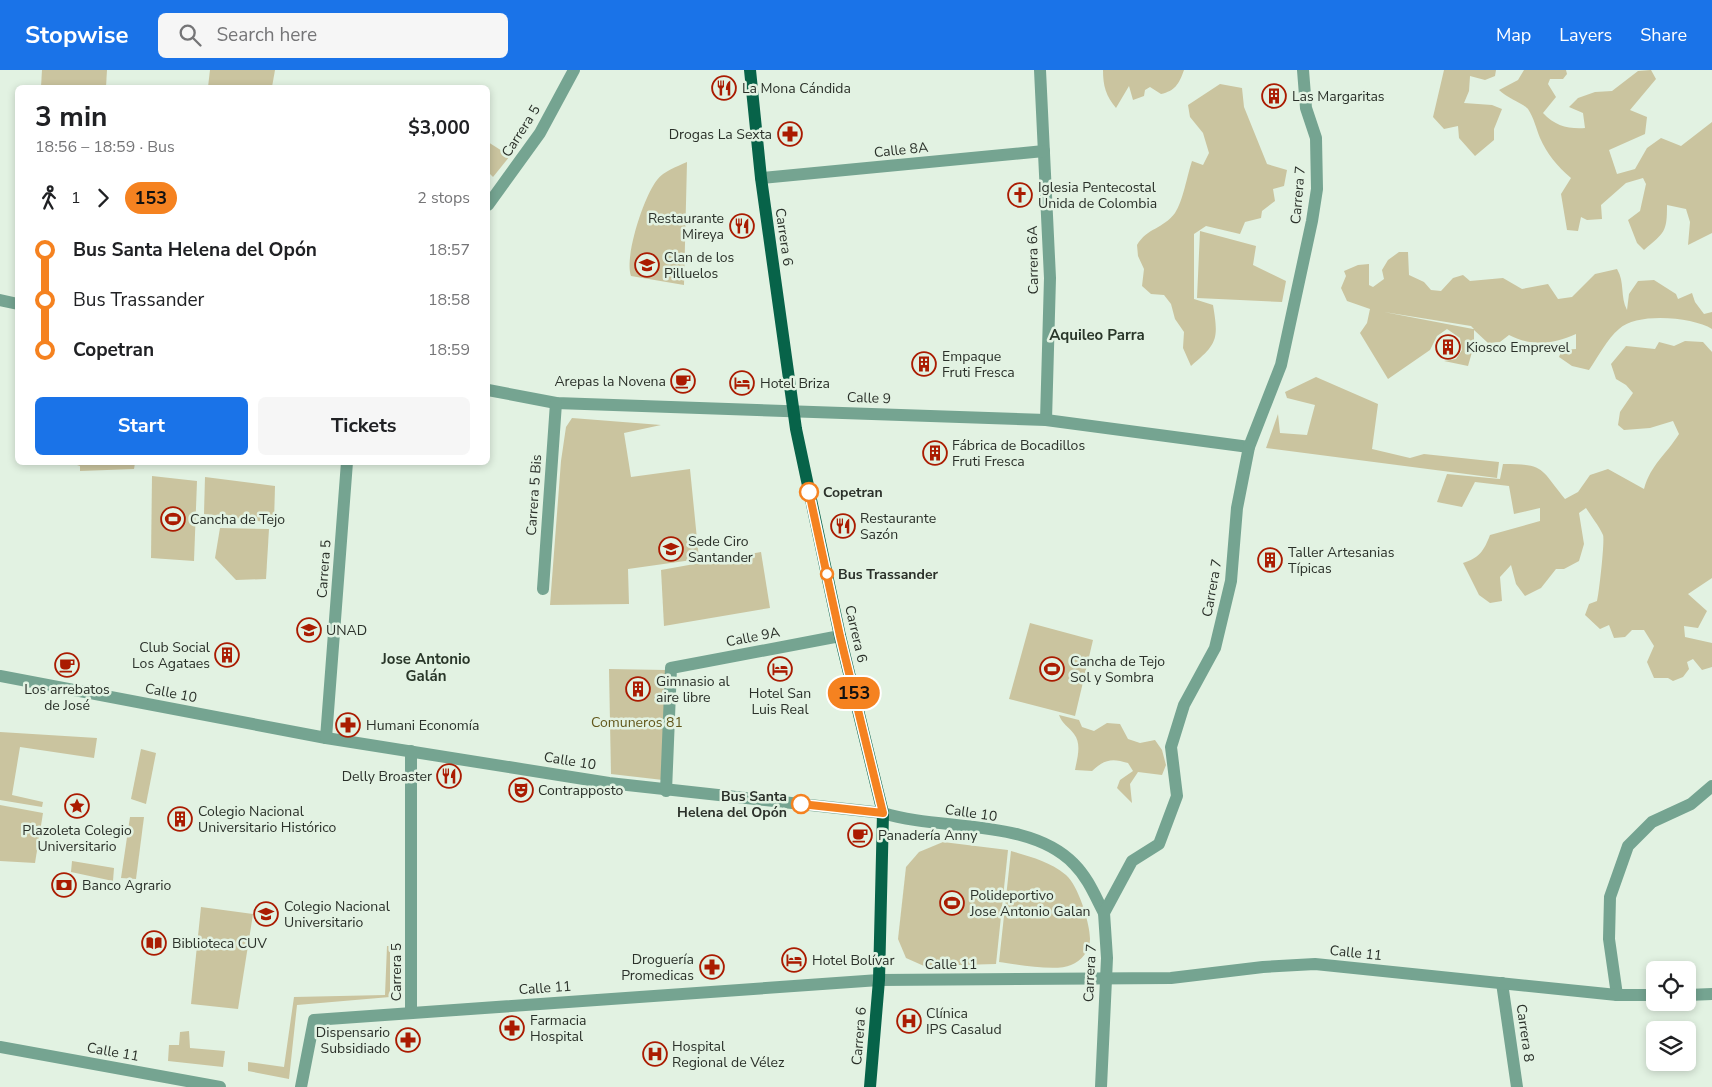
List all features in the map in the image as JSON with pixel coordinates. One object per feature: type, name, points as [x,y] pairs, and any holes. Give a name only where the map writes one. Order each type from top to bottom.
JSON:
[{"type":"main road","name":"Carrera 6","points":[[750,70],[761,178],[793,410],[840,636],[883,813],[879,980],[870,1087]]},
{"type":"street","name":"Carrera 5","points":[[490,202],[540,133],[574,70]]},
{"type":"street","name":"Carrera 6A","points":[[1040,70],[1050,278],[1046,420]]},
{"type":"street","name":"Carrera 7","points":[[1101,1087],[1107,937],[1104,913],[1132,861],[1159,844],[1177,796],[1171,747],[1184,705],[1215,648],[1231,581],[1237,508],[1249,447],[1281,365],[1312,221],[1317,189],[1316,138],[1306,108],[1303,70]]},
{"type":"street","name":"Calle 8A","points":[[761,178],[1044,151]]},
{"type":"street","points":[[0,300],[15,303]]},
{"type":"street","name":"Calle 9","points":[[490,390],[556,403],[1046,420],[1249,447]]},
{"type":"street","name":"Carrera 5 Bis","points":[[543,589],[556,403]]},
{"type":"street","name":"Carrera 5","points":[[326,738],[347,465]]},
{"type":"street","name":"Calle 9A","points":[[666,791],[671,668],[840,636]]},
{"type":"street","name":"Calle 10","points":[[0,676],[326,738],[666,791],[883,813],[904,819],[1005,832],[1055,849],[1074,863],[1087,879],[1104,913]]},
{"type":"street","name":"Carrera 5","points":[[411,751],[411,1013]]},
{"type":"street","points":[[1617,995],[1610,939],[1610,897],[1628,846],[1652,822],[1691,804],[1712,786]]},
{"type":"street","name":"Calle 11","points":[[301,1087],[314,1020],[879,980],[1171,978],[1263,967],[1315,964],[1617,995],[1646,995]]},
{"type":"street","name":"Carrera 8","points":[[1502,983],[1517,1087]]},
{"type":"street","points":[[1696,995],[1712,994]]},
{"type":"street","name":"Calle 11","points":[[0,1047],[220,1087]]},
{"type":"green space","points":[[42,70],[107,70],[106,85],[41,85]]},
{"type":"green space","points":[[210,70],[275,70],[272,85],[208,85]]},
{"type":"green space","points":[[1103,70],[1184,70],[1176,86],[1166,93],[1161,94],[1150,87],[1145,90],[1144,96],[1133,100],[1129,86],[1116,108],[1106,91]]},
{"type":"green space","points":[[1444,70],[1496,70],[1495,76],[1485,80],[1470,76],[1469,91],[1464,103],[1492,105],[1502,109],[1494,129],[1494,140],[1475,156],[1459,138],[1458,126],[1444,129],[1433,117]]},
{"type":"green space","points":[[1524,70],[1566,70],[1567,74],[1563,79],[1550,79],[1548,84],[1556,97],[1543,113],[1557,124],[1567,127],[1585,128],[1583,113],[1569,107],[1578,98],[1595,92],[1612,91],[1638,71],[1651,70],[1656,79],[1630,110],[1647,117],[1645,134],[1609,150],[1617,174],[1635,169],[1647,148],[1661,138],[1681,146],[1712,122],[1712,233],[1688,245],[1690,222],[1686,209],[1667,205],[1665,226],[1661,235],[1644,250],[1637,243],[1628,220],[1640,211],[1646,184],[1643,178],[1626,183],[1601,205],[1602,219],[1587,220],[1581,217],[1578,231],[1567,230],[1561,194],[1571,178],[1549,155],[1528,109],[1499,90],[1518,80]]},
{"type":"green space","points":[[1220,84],[1242,88],[1244,107],[1267,164],[1287,170],[1284,186],[1273,189],[1275,201],[1262,211],[1261,218],[1245,222],[1240,234],[1206,226],[1194,234],[1194,299],[1213,305],[1216,334],[1211,346],[1191,366],[1183,348],[1184,332],[1175,319],[1171,304],[1164,295],[1151,294],[1142,286],[1144,269],[1138,256],[1137,245],[1145,235],[1175,213],[1183,195],[1192,161],[1203,165],[1209,153],[1203,133],[1190,117],[1188,105]]},
{"type":"green space","points":[[490,143],[510,156],[493,177],[490,174]]},
{"type":"green space","points":[[687,162],[684,285],[631,276],[630,255],[636,227],[646,199],[657,180],[663,174]]},
{"type":"green space","points":[[1200,231],[1256,246],[1253,265],[1286,281],[1282,302],[1197,298]]},
{"type":"green space","points":[[1399,252],[1408,252],[1409,275],[1424,282],[1431,290],[1441,291],[1453,278],[1463,275],[1470,281],[1503,278],[1522,289],[1548,284],[1558,299],[1572,297],[1595,274],[1617,269],[1621,279],[1627,310],[1629,294],[1638,281],[1654,280],[1676,294],[1678,299],[1692,293],[1695,302],[1704,314],[1712,312],[1712,329],[1679,319],[1651,318],[1638,320],[1619,329],[1603,348],[1589,370],[1572,366],[1559,357],[1562,350],[1576,349],[1576,334],[1542,343],[1534,343],[1509,335],[1500,342],[1488,343],[1474,330],[1474,345],[1468,366],[1444,361],[1456,359],[1462,350],[1460,338],[1447,329],[1437,336],[1430,350],[1388,379],[1360,333],[1367,323],[1370,309],[1347,301],[1341,288],[1346,276],[1344,271],[1358,265],[1369,264],[1369,285],[1373,287],[1384,279],[1382,270],[1388,260]],"holes":[[[1384,312],[1471,326],[1474,329]]]},
{"type":"green space","points":[[1685,341],[1703,342],[1712,352],[1712,578],[1688,594],[1707,611],[1698,628],[1684,626],[1685,637],[1712,643],[1712,667],[1702,670],[1693,659],[1687,662],[1689,669],[1683,677],[1673,681],[1668,678],[1654,678],[1647,662],[1654,646],[1644,630],[1632,630],[1625,637],[1614,638],[1609,625],[1600,629],[1585,615],[1589,604],[1597,601],[1602,567],[1603,539],[1603,535],[1586,508],[1579,513],[1584,544],[1579,561],[1564,569],[1556,569],[1541,588],[1525,596],[1516,584],[1511,565],[1500,577],[1502,601],[1490,603],[1479,595],[1463,563],[1473,559],[1480,553],[1490,535],[1540,521],[1540,508],[1514,514],[1509,486],[1475,482],[1462,507],[1437,502],[1447,474],[1500,479],[1503,464],[1527,465],[1540,470],[1551,480],[1565,499],[1578,492],[1590,475],[1608,469],[1644,489],[1655,466],[1679,434],[1673,421],[1650,428],[1624,430],[1618,425],[1620,412],[1633,393],[1626,385],[1616,379],[1611,364],[1626,346],[1655,349],[1659,342],[1674,346]]},
{"type":"green space","points":[[1316,377],[1378,404],[1372,449],[1410,458],[1424,454],[1499,462],[1497,478],[1266,448],[1278,414],[1280,433],[1307,435],[1315,405],[1287,398],[1285,392]]},
{"type":"green space","points":[[572,418],[661,425],[624,433],[631,477],[690,469],[699,559],[628,569],[629,604],[550,605],[561,461],[566,427]]},
{"type":"green space","points":[[77,465],[135,465],[134,469],[80,471],[80,466]]},
{"type":"green space","name":"Cancha de Tejo","points":[[152,476],[197,481],[194,561],[151,558]]},
{"type":"green space","points":[[205,477],[275,486],[274,523],[204,514]]},
{"type":"green space","points":[[220,528],[269,529],[266,579],[236,580],[215,558]]},
{"type":"green space","points":[[761,552],[770,608],[664,626],[661,570]]},
{"type":"green space","name":"Cancha de Tejo Sol y Sombra","points":[[1030,623],[1093,640],[1075,716],[1009,699]]},
{"type":"green space","name":"Comuneros 81","points":[[609,669],[666,670],[663,780],[611,774]]},
{"type":"green space","points":[[1059,715],[1079,720],[1082,727],[1094,731],[1107,723],[1120,724],[1128,739],[1140,743],[1155,740],[1162,750],[1166,765],[1162,775],[1138,772],[1130,784],[1132,803],[1117,788],[1120,780],[1133,771],[1128,763],[1117,760],[1109,761],[1092,771],[1075,770],[1078,742]]},
{"type":"green space","points":[[0,732],[97,738],[94,758],[20,747],[12,795],[43,802],[42,807],[0,800]]},
{"type":"green space","points":[[141,749],[156,753],[146,804],[131,799]]},
{"type":"green space","points":[[0,805],[43,813],[35,863],[0,861]]},
{"type":"green space","points":[[130,817],[144,817],[136,879],[121,878]]},
{"type":"green space","name":"Polideportivo Jose Antonio Galan","points":[[943,842],[1008,850],[996,964],[924,966],[906,958],[898,939],[906,867],[919,852]]},
{"type":"green space","points":[[1011,851],[1053,866],[1066,875],[1075,887],[1086,914],[1090,943],[1087,951],[1075,963],[1064,967],[1046,968],[999,962]]},
{"type":"green space","points":[[72,861],[114,868],[113,881],[71,872]]},
{"type":"green space","points":[[201,907],[253,914],[238,1009],[191,1004]]},
{"type":"green space","points":[[387,946],[390,946],[390,997],[297,1005],[289,1079],[248,1071],[248,1062],[284,1067],[294,997],[385,995]]},
{"type":"green space","points":[[189,1031],[190,1048],[225,1051],[223,1067],[168,1061],[169,1045],[179,1045],[180,1032]]},
{"type":"bus line","name":"153","points":[[801,804],[883,813],[840,636],[809,492]]},
{"type":"place","name":"La Mona Cándida","points":[[724,88]]},
{"type":"place","name":"Las Margaritas","points":[[1274,96]]},
{"type":"place","name":"Drogas La Sexta","points":[[790,134]]},
{"type":"place","name":"Iglesia Pentecostal Unida de Colombia","points":[[1020,195]]},
{"type":"place","name":"Restaurante Mireya","points":[[742,226]]},
{"type":"place","name":"Clan de los Pilluelos","points":[[647,265]]},
{"type":"place","name":"Kiosco Emprevel","points":[[1448,347]]},
{"type":"place","name":"Empaque Fruti Fresca","points":[[924,364]]},
{"type":"place","name":"Arepas la Novena","points":[[683,381]]},
{"type":"place","name":"Hotel Briza","points":[[742,383]]},
{"type":"place","name":"Fábrica de Bocadillos Fruti Fresca","points":[[935,453]]},
{"type":"place","name":"Copetran","points":[[809,492]]},
{"type":"place","name":"Cancha de Tejo","points":[[173,519]]},
{"type":"place","name":"Restaurante Sazón","points":[[843,526]]},
{"type":"place","name":"Sede Ciro Santander","points":[[671,549]]},
{"type":"place","name":"Taller Artesanias Típicas","points":[[1270,560]]},
{"type":"place","name":"Bus Trassander","points":[[827,574]]},
{"type":"place","name":"UNAD","points":[[309,630]]},
{"type":"place","name":"Club Social Los Agataes","points":[[227,655]]},
{"type":"place","name":"Los arrebatos de José","points":[[67,665]]},
{"type":"place","name":"Hotel San Luis Real","points":[[780,669]]},
{"type":"place","name":"Cancha de Tejo Sol y Sombra","points":[[1052,669]]},
{"type":"place","name":"Gimnasio al aire libre","points":[[638,689]]},
{"type":"place","name":"Humani Economía","points":[[348,725]]},
{"type":"place","name":"Delly Broaster","points":[[449,776]]},
{"type":"place","name":"Contrapposto","points":[[521,790]]},
{"type":"place","name":"Bus Santa Helena del Opón","points":[[801,804]]},
{"type":"place","name":"Plazoleta Colegio Universitario","points":[[77,806]]},
{"type":"place","name":"Colegio Nacional Universitario Histórico","points":[[180,819]]},
{"type":"place","name":"Panadería Anny","points":[[860,835]]},
{"type":"place","name":"Banco Agrario","points":[[64,885]]},
{"type":"place","name":"Polideportivo Jose Antonio Galan","points":[[952,903]]},
{"type":"place","name":"Colegio Nacional Universitario","points":[[266,914]]},
{"type":"place","name":"Biblioteca CUV","points":[[154,943]]},
{"type":"place","name":"Hotel Bolívar","points":[[794,960]]},
{"type":"place","name":"Droguería Promedicas","points":[[712,967]]},
{"type":"place","name":"Clínica IPS Casalud","points":[[909,1021]]},
{"type":"place","name":"Farmacia Hospital","points":[[512,1028]]},
{"type":"place","name":"Dispensario Subsidiado","points":[[408,1040]]},
{"type":"place","name":"Hospital Regional de Vélez","points":[[655,1054]]},
{"type":"district","name":"Aquileo Parra","points":[[1097,335]]},
{"type":"district","name":"Jose Antonio Galán","points":[[426,668]]}]
